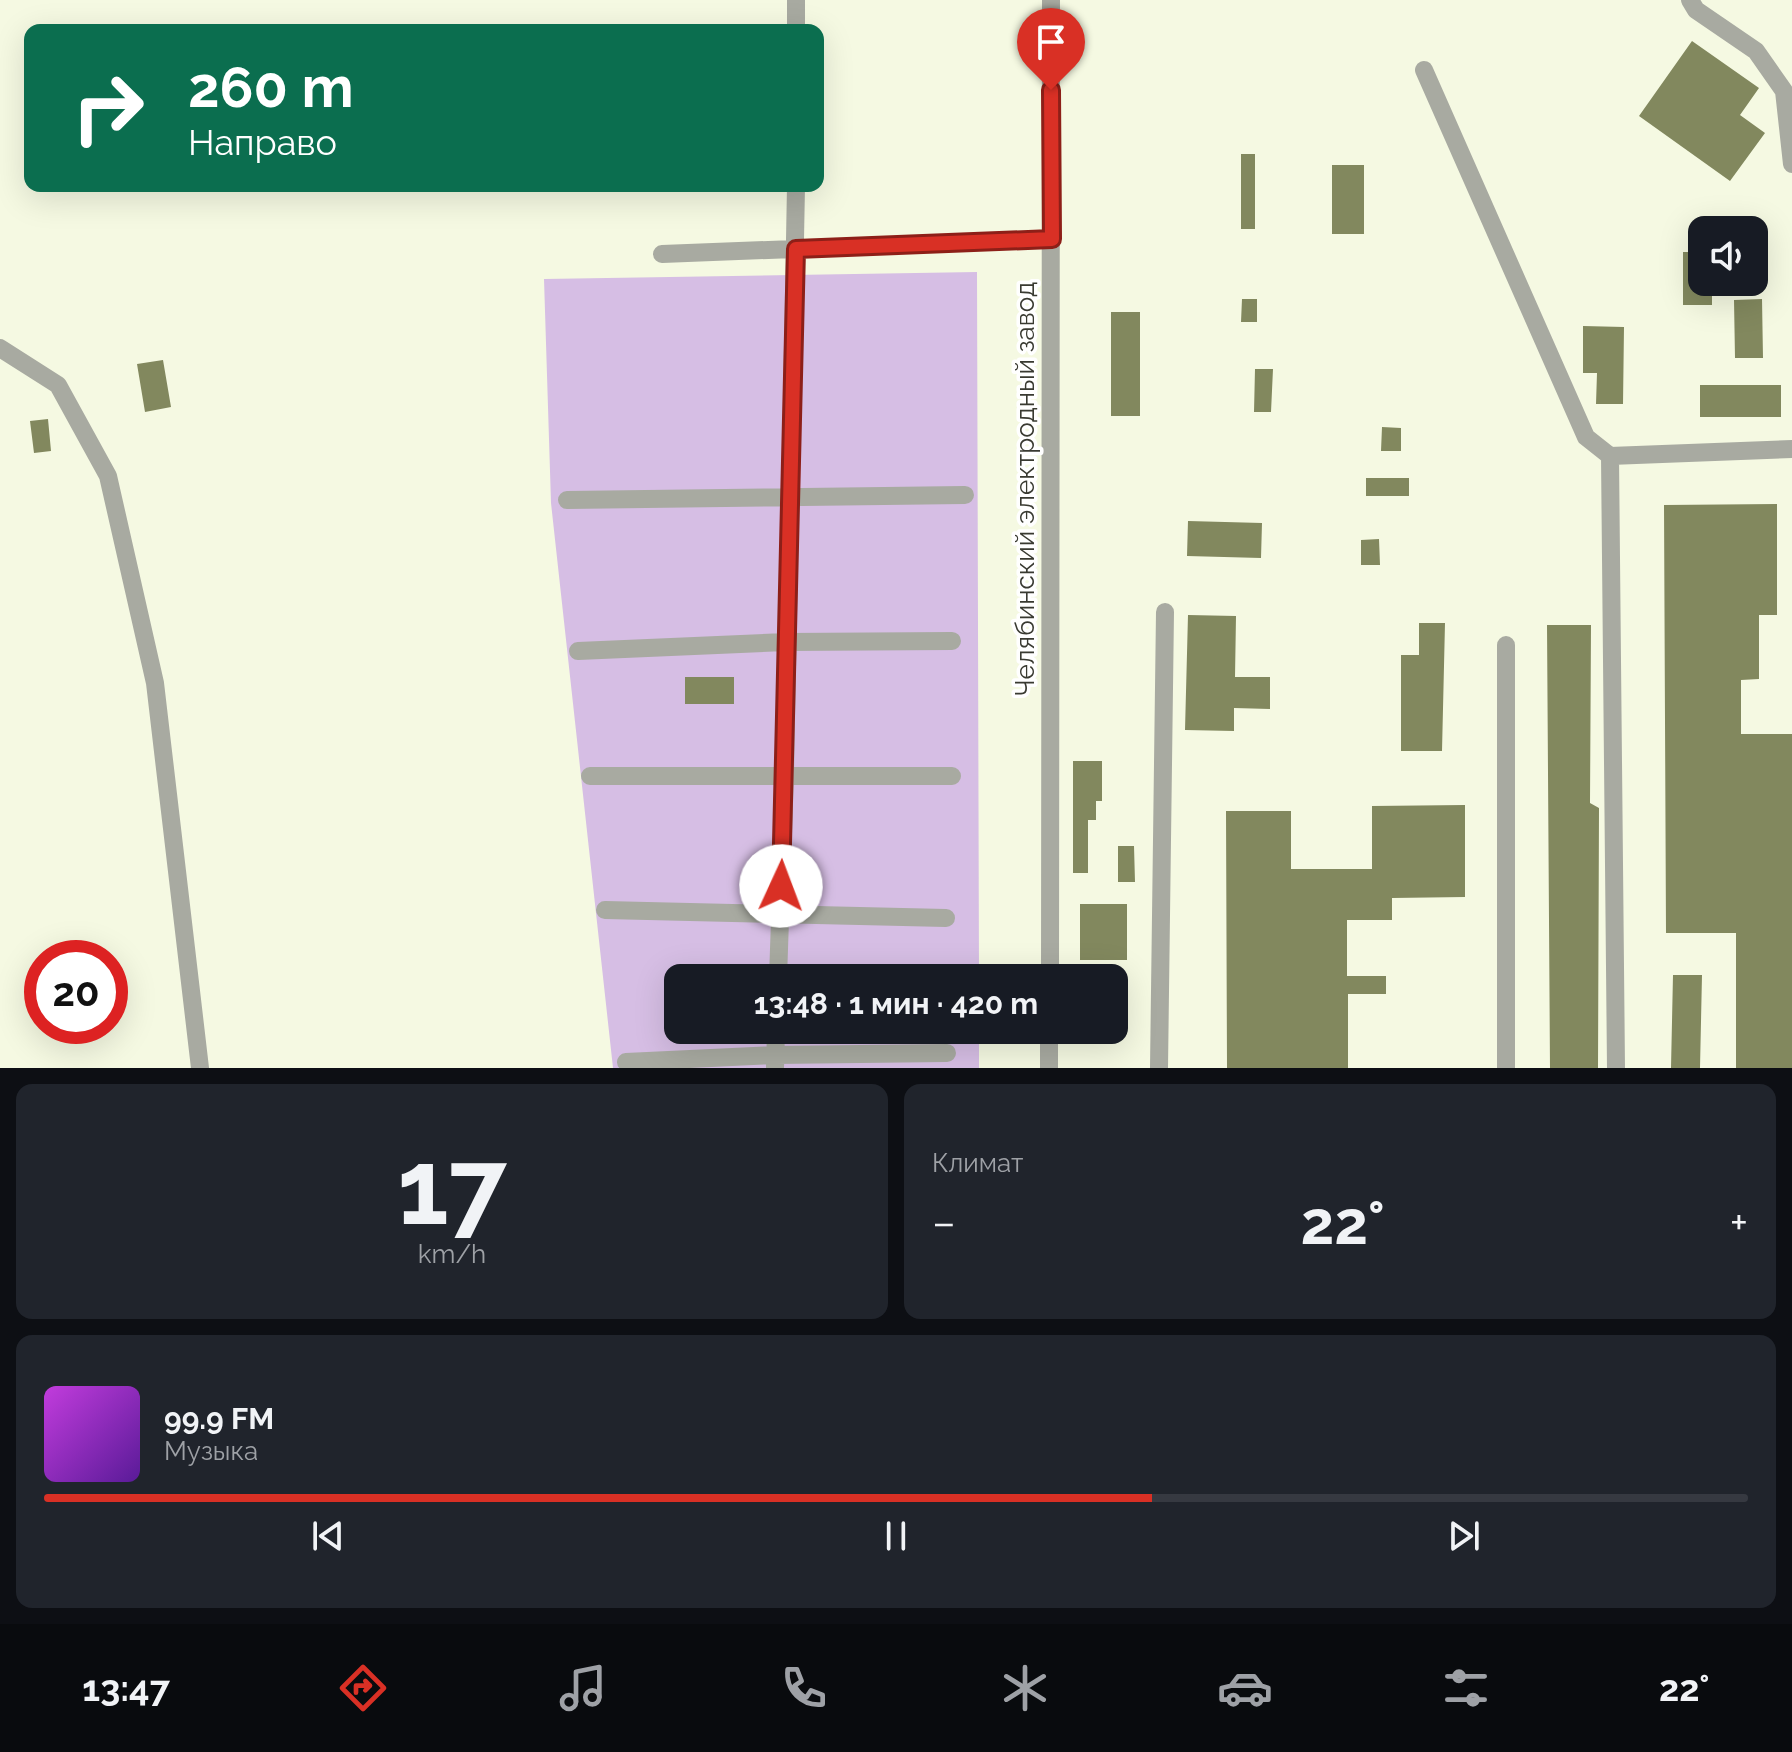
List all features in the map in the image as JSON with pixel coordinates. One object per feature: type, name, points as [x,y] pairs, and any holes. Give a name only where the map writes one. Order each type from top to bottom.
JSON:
[{"type":"street","points":[[796,0],[796,24]]},
{"type":"street","name":"Челябинский электродный завод","points":[[1050,964],[1051,0]]},
{"type":"street","points":[[1690,0],[1696,10],[1756,51],[1784,91],[1792,164]]},
{"type":"street","points":[[1424,70],[1586,437],[1610,456],[1792,449]]},
{"type":"street","points":[[778,964],[796,192]]},
{"type":"street","points":[[662,254],[1052,239]]},
{"type":"street","points":[[0,348],[58,385],[108,476],[155,683],[200,1068]]},
{"type":"street","points":[[1610,456],[1616,1068]]},
{"type":"street","points":[[567,500],[965,495]]},
{"type":"street","points":[[1159,1068],[1165,612]]},
{"type":"street","points":[[578,651],[785,642],[952,641]]},
{"type":"street","points":[[1506,645],[1506,1068]]},
{"type":"street","points":[[590,776],[952,776]]},
{"type":"street","points":[[605,910],[946,918]]},
{"type":"street","points":[[1049,1044],[1049,1068]]},
{"type":"street","points":[[626,1062],[775,1062],[947,1053]]},
{"type":"shaded area","points":[[977,272],[979,964],[664,964],[664,1044],[979,1044],[979,1068],[613,1068],[551,503],[544,279]]},
{"type":"building","points":[[1692,41],[1759,88],[1740,115],[1765,133],[1730,181],[1639,116]]},
{"type":"building","points":[[1241,154],[1255,154],[1255,229],[1241,229]]},
{"type":"building","points":[[1332,165],[1364,165],[1364,234],[1332,234]]},
{"type":"building","points":[[1683,252],[1688,252],[1688,296],[1712,296],[1712,305],[1683,305]]},
{"type":"building","points":[[1242,299],[1257,299],[1257,322],[1241,322]]},
{"type":"building","points":[[1762,299],[1763,358],[1735,358],[1734,300]]},
{"type":"building","points":[[1111,312],[1140,312],[1140,416],[1111,416]]},
{"type":"building","points":[[1583,326],[1624,327],[1623,404],[1596,404],[1597,373],[1583,373]]},
{"type":"building","points":[[163,360],[171,407],[145,412],[137,364]]},
{"type":"building","points":[[1255,369],[1273,369],[1271,412],[1254,412]]},
{"type":"building","points":[[1700,385],[1781,385],[1781,417],[1700,417]]},
{"type":"building","points":[[48,419],[51,451],[34,453],[30,421]]},
{"type":"building","points":[[1382,427],[1401,428],[1401,451],[1381,451]]},
{"type":"building","points":[[1366,478],[1409,478],[1409,496],[1366,496]]},
{"type":"building","points":[[1777,504],[1777,615],[1759,615],[1759,679],[1741,680],[1741,734],[1792,734],[1792,1068],[1736,1068],[1736,933],[1666,933],[1664,505]]},
{"type":"building","points":[[1188,521],[1262,523],[1261,558],[1187,556]]},
{"type":"building","points":[[1379,539],[1380,565],[1361,565],[1361,540]]},
{"type":"building","points":[[1188,615],[1236,616],[1235,677],[1270,677],[1270,709],[1234,708],[1234,731],[1185,730]]},
{"type":"building","points":[[1419,623],[1445,623],[1442,751],[1401,751],[1401,655],[1419,655]]},
{"type":"building","points":[[1547,625],[1591,625],[1590,803],[1599,808],[1598,1068],[1550,1068]]},
{"type":"building","points":[[685,677],[734,677],[734,704],[685,704]]},
{"type":"building","points":[[1073,761],[1102,761],[1102,801],[1096,801],[1096,820],[1088,820],[1088,873],[1073,873]]},
{"type":"building","points":[[1465,805],[1465,897],[1392,898],[1392,920],[1347,920],[1347,976],[1386,976],[1386,994],[1348,994],[1348,1068],[1227,1068],[1226,811],[1291,811],[1291,869],[1372,869],[1372,806]]},
{"type":"building","points":[[1118,846],[1134,846],[1135,882],[1118,882]]},
{"type":"building","points":[[1080,904],[1127,904],[1127,960],[1080,960]]},
{"type":"building","points":[[1673,975],[1702,975],[1700,1068],[1671,1068]]},
{"type":"route","points":[[781,886],[796,249],[1052,239],[1051,90]]}]
